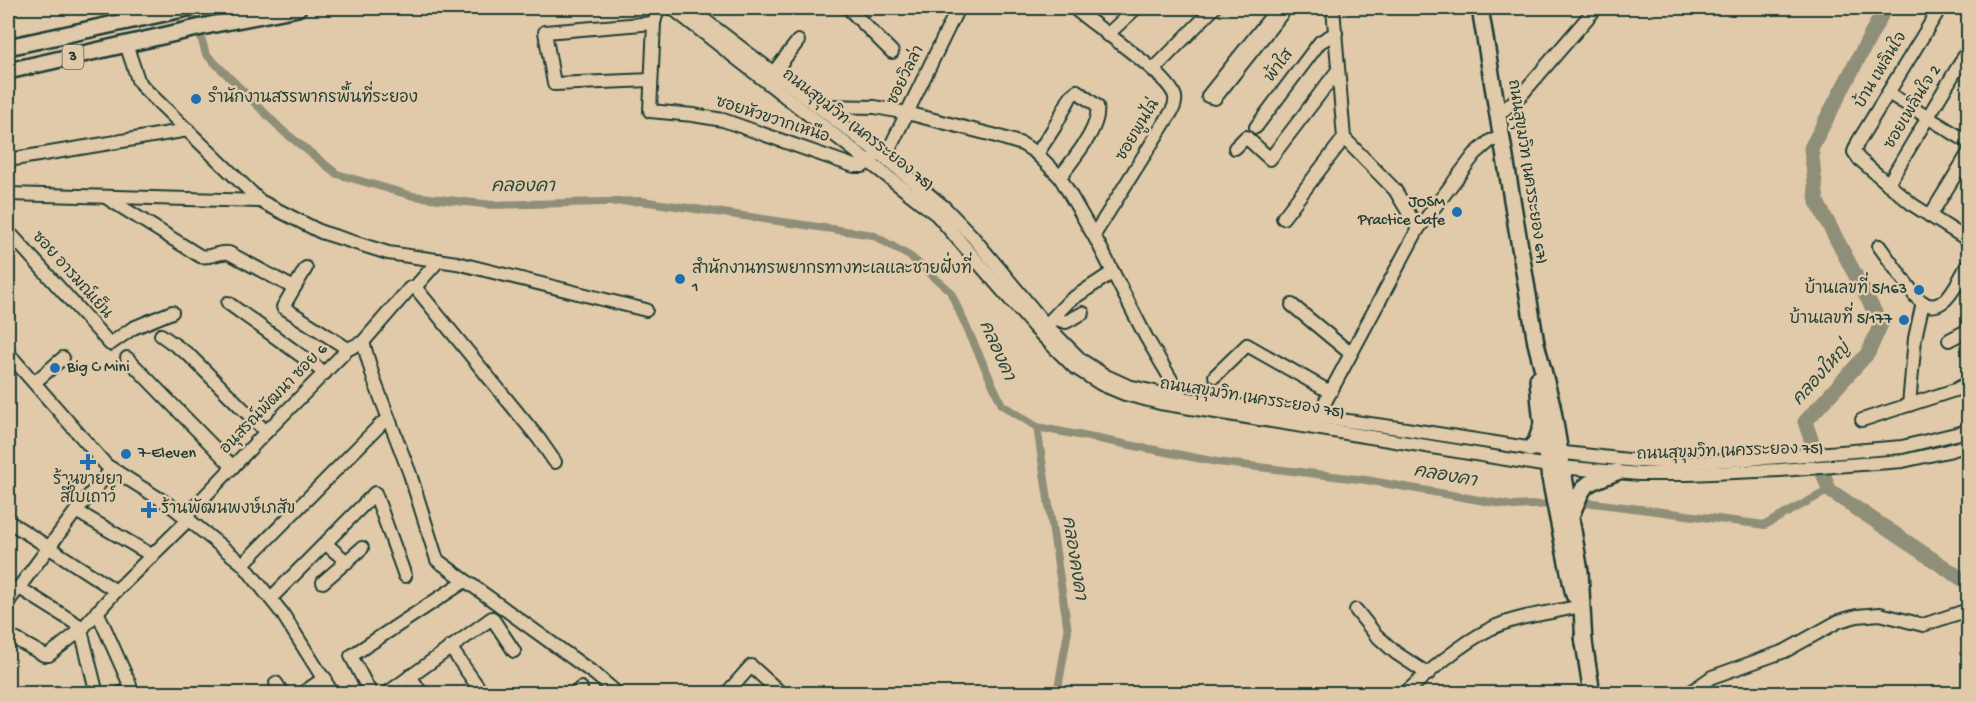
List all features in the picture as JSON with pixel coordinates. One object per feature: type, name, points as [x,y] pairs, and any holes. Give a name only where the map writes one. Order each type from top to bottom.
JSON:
[{"type":"main road","name":"3","points":[[8,47],[129,16],[188,8]]},
{"type":"main road","name":"3","points":[[8,72],[215,24],[297,8]]},
{"type":"main road","name":"ถนนสุขุมวิท (นครระยอง 67)","points":[[1480,8],[1536,343],[1552,405],[1554,459]]},
{"type":"main road","name":"ถนนสุขุมวิท (นครระยอง 67)","points":[[1536,343],[1542,423],[1554,459],[1559,485]]},
{"type":"main road","points":[[1530,449],[1536,442],[1542,423]]},
{"type":"main road","points":[[1584,644],[1580,572],[1567,535],[1570,516],[1580,492],[1587,483],[1617,472]]},
{"type":"main road","points":[[1559,485],[1570,516]]},
{"type":"main road","points":[[1559,485],[1592,693]]},
{"type":"street","points":[[654,23],[545,32],[554,84],[651,80],[654,23],[658,8]]},
{"type":"street","name":"ถนนสุขุมวิท (นครระยอง 75)","points":[[672,8],[944,207],[1081,360],[1106,376],[1128,386],[1182,398],[1530,449],[1554,459],[1780,463],[1903,460],[1968,445]]},
{"type":"street","name":"ถนนสุขุมวิท (นครระยอง 75)","points":[[689,8],[818,106],[878,158],[937,215],[1052,346],[1074,367],[1101,384],[1125,394],[1160,403],[1554,459],[1617,472],[1689,474],[1902,447],[1968,431]]},
{"type":"street","points":[[848,8],[892,52]]},
{"type":"street","name":"ซอยวิลล่า","points":[[878,158],[907,113],[958,8]]},
{"type":"street","name":"ซอยพูนไฉ่","points":[[1074,8],[1154,69],[1174,94],[1175,101],[1174,108],[1094,235]]},
{"type":"street","points":[[1107,35],[1136,8]]},
{"type":"street","points":[[1154,69],[1214,8]]},
{"type":"street","points":[[1278,8],[1259,36],[1215,98],[1208,96],[1259,36],[1286,8]]},
{"type":"street","points":[[1333,8],[1344,138],[1395,190],[1418,229]]},
{"type":"street","points":[[1498,115],[1522,94],[1596,8]]},
{"type":"street","name":"บ้าน เพลินใจ","points":[[1888,184],[1854,152],[1940,8]]},
{"type":"street","name":"พ้าใส","points":[[1256,127],[1320,42],[1336,33]]},
{"type":"street","points":[[774,72],[798,41]]},
{"type":"street","points":[[133,43],[141,84],[261,201],[321,232],[388,253],[457,263],[646,310]]},
{"type":"street","name":"ซอยเพลินใจ 2","points":[[1888,184],[1968,50]]},
{"type":"street","points":[[1235,148],[1246,136],[1270,159],[1338,70]]},
{"type":"street","name":"ซอยหัวขวากเหนือ","points":[[651,80],[650,111],[723,120],[854,166],[864,166],[878,158]]},
{"type":"street","points":[[1037,154],[1071,96],[1077,91],[1097,106],[1099,114],[1091,133],[1060,177]]},
{"type":"street","points":[[1888,93],[1968,142]]},
{"type":"street","points":[[818,106],[875,107],[907,113],[1022,144],[1037,154],[1060,177],[1094,235],[1146,337],[1182,398]]},
{"type":"street","points":[[8,160],[188,130]]},
{"type":"street","points":[[1283,218],[1344,138]]},
{"type":"street","points":[[1317,417],[1418,229],[1475,154],[1490,141],[1501,138]]},
{"type":"street","points":[[1930,216],[1968,154]]},
{"type":"street","points":[[1888,184],[1930,216],[1968,240]]},
{"type":"street","points":[[8,194],[261,201]]},
{"type":"street","points":[[106,197],[200,256],[229,253],[294,288]]},
{"type":"street","name":"ซอย อารมณ์เย็น","points":[[8,231],[110,344],[124,333],[172,312]]},
{"type":"street","points":[[1879,246],[1916,297],[1923,302],[1936,305],[1944,302],[1968,264]]},
{"type":"street","name":"อนุสรณ์พัฒนา ซอย 6","points":[[8,635],[44,655],[49,655],[82,629],[116,591],[153,556],[266,432],[348,349],[363,342],[410,288],[415,287],[439,260]]},
{"type":"street","points":[[306,268],[283,307],[348,349]]},
{"type":"street","points":[[1049,322],[1069,301],[1113,272]]},
{"type":"street","points":[[415,287],[539,439],[555,462]]},
{"type":"street","points":[[1909,405],[1915,338],[1923,302]]},
{"type":"street","points":[[228,303],[325,373]]},
{"type":"street","points":[[1292,305],[1350,353]]},
{"type":"street","points":[[1049,322],[1066,322],[1083,313]]},
{"type":"street","points":[[1949,340],[1968,330]]},
{"type":"street","points":[[161,335],[189,355],[266,432]]},
{"type":"street","points":[[363,342],[374,380],[410,474],[434,552],[442,564],[618,693]]},
{"type":"street","points":[[1215,376],[1247,345],[1330,392]]},
{"type":"street","points":[[8,353],[106,465],[188,518],[243,564],[272,598],[333,693]]},
{"type":"street","points":[[35,382],[63,358]]},
{"type":"street","points":[[127,358],[233,467]]},
{"type":"street","points":[[1863,420],[1955,390],[1968,383]]},
{"type":"street","points":[[243,564],[382,423]]},
{"type":"street","points":[[8,602],[76,511],[112,469]]},
{"type":"street","points":[[272,598],[375,493],[405,576]]},
{"type":"street","points":[[76,511],[153,556]]},
{"type":"street","points":[[8,521],[116,591]]},
{"type":"street","points":[[326,544],[347,562]]},
{"type":"street","points":[[323,582],[362,548]]},
{"type":"street","points":[[371,693],[351,656],[465,581]]},
{"type":"street","points":[[18,587],[82,629],[97,693]]},
{"type":"street","points":[[1404,693],[1463,646],[1491,628],[1514,620],[1577,607]]},
{"type":"street","points":[[1356,610],[1376,635],[1396,653],[1428,674]]},
{"type":"street","points":[[1688,693],[1712,677],[1785,651],[1839,621],[1857,616],[1880,614],[1923,625],[1968,610]]},
{"type":"street","points":[[97,611],[130,685],[128,690],[120,693]]},
{"type":"street","points":[[386,693],[492,618],[514,651]]},
{"type":"street","points":[[450,647],[478,687]]},
{"type":"street","points":[[726,693],[751,666],[782,693]]},
{"type":"street","points":[[410,676],[422,693]]},
{"type":"street","points":[[301,693],[324,678]]},
{"type":"waterway","name":"คลองคา","points":[[192,8],[206,54],[283,131],[337,174],[413,196],[492,205],[641,201],[873,235],[911,257],[950,291],[1002,405],[1037,427],[1217,462],[1366,480],[1513,506],[1556,504]]},
{"type":"waterway","name":"คลองใหญ่","points":[[1885,8],[1811,148],[1817,202],[1881,324],[1868,353],[1805,422],[1829,490],[1968,583]]},
{"type":"waterway","name":"คลองคงคา","points":[[1037,427],[1068,631],[1057,694]]},
{"type":"waterway","name":"คลองคา","points":[[1575,504],[1593,503],[1765,525],[1829,490]]},
{"type":"place","name":"รำนักงานสรรพากรพื้นที่ระยอง","points":[[196,99]]},
{"type":"place","name":"JOSM Practice Cafe","points":[[1457,212]]},
{"type":"place","name":"สำนักงานทรพยากรทางทะเลและชายฝั่งที่ 1","points":[[680,279]]},
{"type":"place","name":"บ้านเลขที่ 5/163","points":[[1919,290]]},
{"type":"place","name":"บ้านเลขที่ 5/177","points":[[1904,320]]},
{"type":"place","name":"Big C Mini","points":[[55,368]]},
{"type":"place","name":"7-Eleven","points":[[126,454]]},
{"type":"place","name":"ร้านขายยา สี่ใบเถาว์","points":[[88,462]]},
{"type":"place","name":"ร้านพัฒนพงษ์เภสัข","points":[[149,510]]}]
